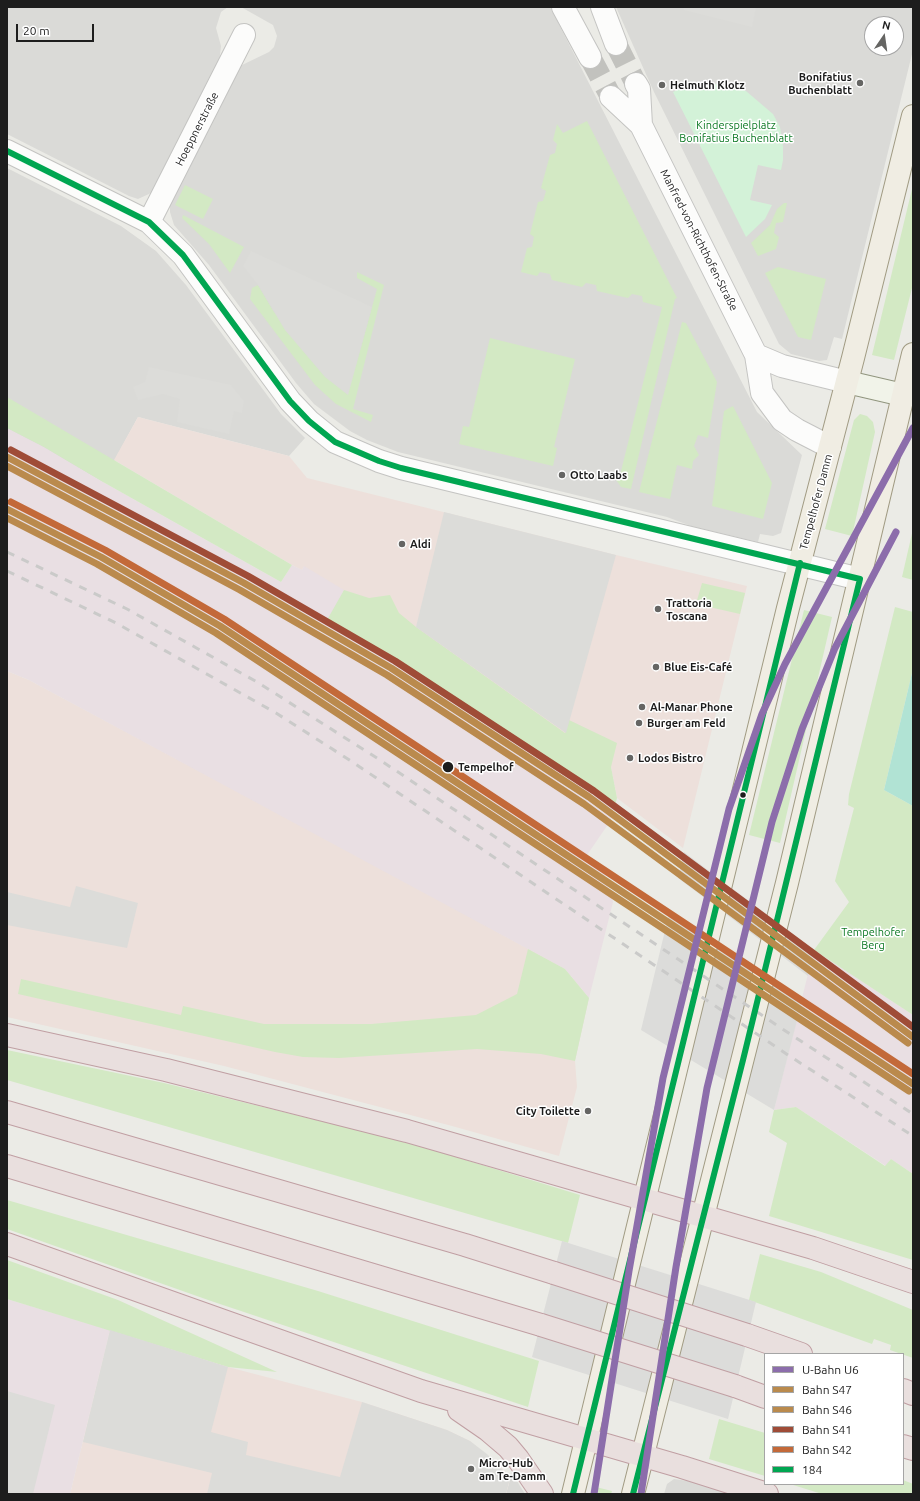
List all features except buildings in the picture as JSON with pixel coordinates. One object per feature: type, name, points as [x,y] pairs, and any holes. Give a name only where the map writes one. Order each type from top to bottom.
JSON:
[{"type":"highway","points":[[7,1035],[166,1070],[392,1127],[644,1198],[813,1248],[913,1282]]},
{"type":"highway","points":[[7,1112],[465,1245],[747,1335],[798,1353]]},
{"type":"highway","points":[[7,1166],[541,1325],[735,1386],[764,1397]]},
{"type":"highway","points":[[7,1244],[437,1397],[642,1456],[767,1494]]},
{"type":"highway","points":[[437,1397],[488,1430],[508,1447],[542,1494]]},
{"type":"main road","name":"Tempelhofer Damm","points":[[573,1494],[800,563],[847,382],[913,116]]},
{"type":"main road","points":[[633,1494],[796,847],[913,354]]},
{"type":"street","points":[[589,7],[566,12],[590,57]]},
{"type":"street","points":[[602,7],[616,44]]},
{"type":"street","name":"Hoeppnerstraße","points":[[149,222],[244,35]]},
{"type":"street","name":"Manfred-von-Richthofen-Straße","points":[[636,84],[639,89],[641,125]]},
{"type":"street","name":"Manfred-von-Richthofen-Straße","points":[[611,97],[641,125],[756,355],[762,393],[771,406],[789,425],[830,447]]},
{"type":"street","points":[[7,151],[149,222],[182,255],[290,401],[309,421],[335,442],[379,461],[402,468],[860,578]]},
{"type":"street","points":[[756,355],[782,366],[903,395]]},
{"type":"shaded area","points":[[7,7],[228,7],[221,12],[216,28],[221,46],[219,64],[151,193],[138,199],[129,196],[7,134]]},
{"type":"shaded area","points":[[241,7],[550,7],[757,412],[802,455],[781,533],[773,536],[760,534],[758,542],[691,526],[667,517],[398,452],[367,440],[350,431],[314,404],[296,383],[209,265],[174,225],[170,212],[170,204],[240,66],[269,52],[274,47],[277,36],[273,25]]},
{"type":"shaded area","points":[[616,7],[913,7],[913,50],[842,339],[834,337],[827,360],[819,361],[791,354],[779,344],[654,92]]},
{"type":"shaded area","points":[[683,7],[756,7],[752,27],[684,10]]},
{"type":"shaded area","points":[[7,168],[121,226],[156,251],[186,285],[281,414],[305,438],[289,456],[138,417],[103,482],[7,428]]},
{"type":"shaded area","points":[[251,251],[372,307],[348,395],[325,377],[285,330],[258,285],[243,266]]},
{"type":"shaded area","points":[[149,367],[231,385],[244,401],[242,413],[234,411],[229,434],[177,422],[180,399],[163,394],[138,400],[133,387],[145,382]]},
{"type":"shaded area","points":[[138,417],[289,456],[307,478],[747,586],[683,848],[617,798],[611,767],[304,567],[302,570],[292,565],[114,460]]},
{"type":"shaded area","points":[[7,428],[44,447],[103,482],[281,582],[292,565],[302,570],[304,566],[344,590],[342,594],[617,798],[611,820],[585,858],[604,871],[613,902],[589,998],[565,969],[29,680],[7,671]]},
{"type":"shaded area","points":[[444,512],[616,555],[566,733],[416,627]]},
{"type":"shaded area","points":[[7,671],[29,680],[401,879],[565,969],[589,998],[575,1061],[577,1087],[559,1156],[452,1126],[224,1066],[7,1017]]},
{"type":"shaded area","points":[[76,886],[138,903],[127,948],[7,925],[7,892],[70,907]]},
{"type":"shaded area","points":[[814,950],[913,1015],[913,1174],[891,1159],[886,1166],[796,1107],[774,1110]]},
{"type":"shaded area","points":[[7,1299],[110,1330],[70,1494],[7,1494]]},
{"type":"shaded area","points":[[110,1330],[228,1367],[362,1402],[447,1430],[470,1441],[499,1465],[510,1478],[506,1494],[70,1494]]},
{"type":"shaded area","points":[[110,1330],[228,1367],[211,1432],[248,1442],[246,1455],[340,1477],[362,1402],[447,1430],[470,1441],[487,1454],[510,1478],[506,1494],[207,1494],[212,1473],[83,1442]]},
{"type":"shaded area","points":[[7,1391],[55,1405],[33,1494],[7,1494]]},
{"type":"shaded area","points":[[512,1473],[520,1486],[525,1494],[506,1494]]},
{"type":"shaded area","points":[[674,1479],[688,1481],[730,1494],[664,1494],[667,1484]]},
{"type":"green space","name":"Kinderspielplatz Bonifatius Buchenblatt","points":[[707,83],[730,86],[746,91],[773,114],[780,127],[783,147],[781,170],[758,165],[750,200],[772,205],[765,219],[746,237],[673,92],[690,84]]},
{"type":"green space","points":[[587,121],[677,298],[675,299],[631,489],[621,487],[612,474],[620,475],[662,307],[643,302],[642,296],[632,294],[628,298],[597,291],[596,285],[586,283],[582,287],[552,280],[550,274],[540,272],[537,276],[521,272],[527,248],[532,247],[534,237],[530,234],[538,202],[543,201],[546,191],[541,188],[550,155],[555,153],[557,144],[553,140],[557,124],[563,133]]},
{"type":"green space","points":[[185,185],[213,199],[203,219],[175,205]]},
{"type":"green space","points":[[913,185],[913,284],[894,360],[872,355]]},
{"type":"green space","points":[[784,203],[787,203],[783,222],[776,223],[774,233],[779,237],[776,249],[758,256],[751,243],[770,225],[777,209]]},
{"type":"green space","points":[[183,215],[244,247],[230,273],[209,244],[182,218]]},
{"type":"green space","points":[[778,267],[826,279],[811,340],[798,337],[765,273]]},
{"type":"green space","points":[[357,272],[384,285],[353,409],[373,415],[371,422],[336,404],[315,385],[250,299],[252,288],[258,285],[274,312],[356,365],[377,289],[357,278]]},
{"type":"green space","points":[[682,322],[686,323],[717,382],[708,438],[698,435],[694,446],[699,455],[693,461],[692,469],[677,465],[670,499],[639,492]]},
{"type":"green space","points":[[490,338],[575,359],[554,447],[557,448],[553,466],[459,444],[463,426],[469,427]]},
{"type":"green space","points":[[7,397],[292,565],[281,582],[103,482],[44,447],[7,428]]},
{"type":"green space","points":[[733,406],[772,483],[763,519],[712,506],[724,411]]},
{"type":"green space","points":[[860,414],[867,416],[873,422],[875,432],[852,536],[825,529],[854,420]]},
{"type":"green space","points":[[913,529],[913,580],[902,577]]},
{"type":"green space","points":[[702,583],[745,593],[740,614],[696,604]]},
{"type":"green space","points":[[344,590],[369,598],[390,595],[399,613],[416,627],[565,733],[569,720],[617,743],[611,767],[617,798],[615,805],[442,691],[350,632],[327,620]]},
{"type":"green space","name":"Tempelhofer Berg","points":[[895,607],[913,612],[913,669],[884,790],[913,806],[913,1015],[814,950],[849,902],[835,881],[854,808],[848,805],[849,794]]},
{"type":"green space","points":[[804,610],[832,617],[780,843],[749,835]]},
{"type":"green space","points":[[913,669],[913,806],[884,790]]},
{"type":"green space","points":[[528,949],[565,969],[589,998],[575,1061],[541,1054],[477,1049],[339,1058],[303,1057],[18,994],[21,979],[181,1015],[183,1006],[264,1024],[371,1024],[476,1015],[517,994]]},
{"type":"green space","points":[[7,1050],[164,1083],[407,1142],[580,1195],[568,1243],[7,1080]]},
{"type":"green space","points":[[796,1107],[885,1166],[891,1159],[913,1174],[913,1260],[769,1216],[787,1143],[769,1132],[774,1110]]},
{"type":"green space","points":[[7,1200],[318,1291],[539,1361],[528,1407],[211,1301],[7,1229]]},
{"type":"green space","points":[[760,1254],[821,1272],[913,1310],[913,1358],[904,1355],[904,1353],[890,1350],[891,1345],[874,1339],[872,1344],[749,1300]]},
{"type":"green space","points":[[7,1260],[118,1300],[277,1372],[228,1367],[7,1299]]},
{"type":"green space","points":[[719,1419],[764,1433],[764,1476],[709,1459]]},
{"type":"green space","points":[[904,1480],[913,1484],[913,1494],[822,1494],[793,1485],[904,1485]]},
{"type":"green space","points":[[596,1487],[612,1491],[611,1494],[594,1494]]},
{"type":"pier","points":[[684,852],[814,950],[808,976],[678,878]]},
{"type":"pier","points":[[669,914],[802,1001],[774,1110],[641,1030]]},
{"type":"pier","points":[[562,1241],[756,1302],[728,1419],[532,1357]]},
{"type":"tunnel","points":[[616,44],[636,84]]},
{"type":"tunnel","points":[[590,57],[611,97]]},
{"type":"railway","points":[[7,552],[127,609],[257,682],[380,760],[793,1036],[913,1114]]},
{"type":"railway","points":[[7,571],[116,623],[276,713],[351,761],[788,1055],[913,1136]]},
{"type":"metro line","name":"U6","points":[[594,1494],[629,1271],[663,1078],[729,809],[762,714],[785,664],[913,428]]},
{"type":"metro line","name":"U6","points":[[641,1494],[676,1267],[707,1088],[772,822],[802,729],[835,648],[896,532]]},
{"type":"rail line","name":"S41","points":[[11,450],[248,576],[395,661],[594,791],[913,1027]]},
{"type":"rail line","name":"S47","points":[[7,457],[244,583],[391,668],[589,797],[913,1037]]},
{"type":"rail line","name":"S46","points":[[7,466],[240,590],[387,675],[584,804],[908,1043]]},
{"type":"rail line","name":"S42","points":[[11,502],[105,550],[224,619],[913,1074]]},
{"type":"rail line","name":"S47","points":[[7,509],[101,557],[220,626],[913,1084]]},
{"type":"rail line","name":"S46","points":[[7,518],[97,564],[216,633],[909,1091]]},
{"type":"transit line","name":"184","points":[[7,151],[149,222],[183,255],[290,401],[309,421],[335,442],[379,461],[401,468],[860,579],[743,1060],[633,1494]]},
{"type":"transit line","name":"184","points":[[573,1494],[800,563]]},
{"type":"place","name":"Bonifatius Buchenblatt","points":[[860,83]]},
{"type":"place","name":"Helmuth Klotz","points":[[662,85]]},
{"type":"place","name":"Otto Laabs","points":[[562,475]]},
{"type":"place","name":"Aldi","points":[[402,544]]},
{"type":"place","name":"Trattoria Toscana","points":[[658,609]]},
{"type":"place","name":"Blue Eis-Café","points":[[656,667]]},
{"type":"place","name":"Al-Manar Phone","points":[[642,707]]},
{"type":"place","name":"Burger am Feld","points":[[639,723]]},
{"type":"place","name":"Lodos Bistro","points":[[630,758]]},
{"type":"place","name":"Tempelhof","points":[[448,767]]},
{"type":"place","name":"City Toilette","points":[[588,1111]]},
{"type":"place","name":"Micro-Hub am Te-Damm","points":[[471,1469]]}]
